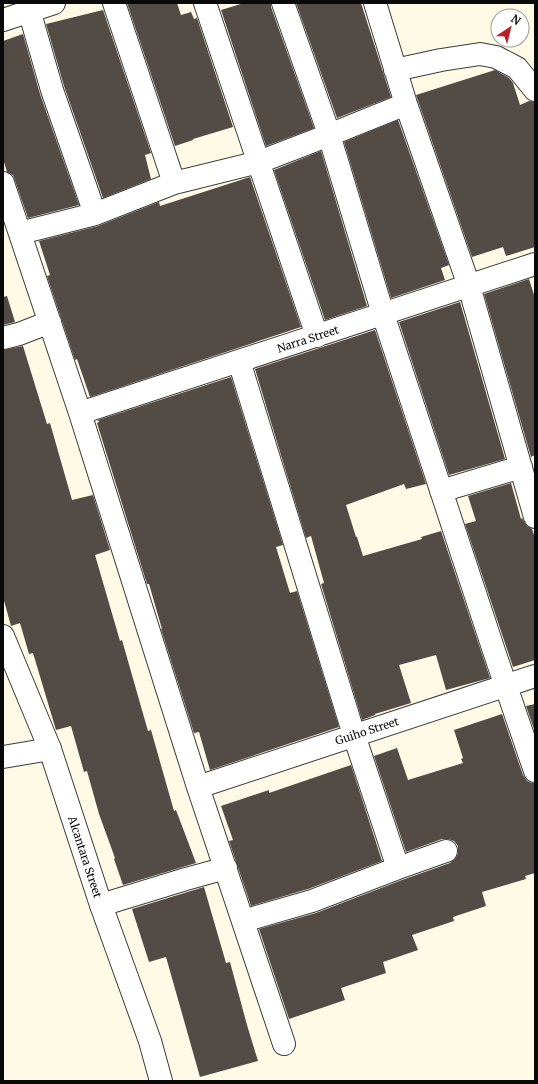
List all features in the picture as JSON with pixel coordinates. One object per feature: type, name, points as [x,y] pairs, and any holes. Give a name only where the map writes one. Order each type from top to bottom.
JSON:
[{"type":"street","points":[[3,20],[28,8],[54,3]]},
{"type":"street","points":[[114,3],[174,183]]},
{"type":"street","points":[[205,3],[317,336]]},
{"type":"street","points":[[283,3],[329,135],[383,314],[505,686],[535,771]]},
{"type":"street","points":[[375,3],[406,104],[469,286],[535,517]]},
{"type":"street","points":[[28,8],[52,90],[95,214]]},
{"type":"street","points":[[395,70],[441,60],[480,54],[496,57],[517,68],[535,90]]},
{"type":"street","points":[[20,233],[95,214],[174,183],[259,162],[406,104]]},
{"type":"street","points":[[3,183],[80,413],[198,787],[284,1044]]},
{"type":"street","name":"Narra Street","points":[[80,413],[535,264]]},
{"type":"street","points":[[3,338],[50,322]]},
{"type":"street","points":[[238,362],[354,735],[398,868]]},
{"type":"street","points":[[441,491],[521,467]]},
{"type":"street","name":"Alcantara Street","points":[[3,636],[50,748],[101,905],[150,1041],[161,1081]]},
{"type":"street","name":"Guiho Street","points":[[198,787],[535,676]]},
{"type":"street","points":[[3,757],[50,748]]},
{"type":"street","points":[[243,921],[312,901],[446,851]]},
{"type":"street","points":[[101,905],[226,868]]},
{"type":"building","points":[[127,3],[177,3],[181,15],[191,12],[194,19],[197,18],[233,127],[175,146]]},
{"type":"building","points":[[244,3],[271,3],[271,7],[314,128],[266,146],[221,10]]},
{"type":"building","points":[[296,3],[361,3],[391,97],[337,118]]},
{"type":"building","points":[[103,10],[151,153],[145,155],[151,179],[103,198],[64,86],[46,24]]},
{"type":"building","points":[[23,34],[40,94],[79,205],[28,218],[13,175],[7,172],[3,159],[3,41]]},
{"type":"building","points":[[495,70],[509,78],[513,83],[520,105],[529,101],[535,102],[535,247],[506,256],[503,247],[472,257],[416,95]]},
{"type":"building","points":[[398,120],[449,265],[441,268],[445,280],[391,298],[344,142]]},
{"type":"building","points":[[321,151],[367,306],[325,320],[274,170]]},
{"type":"building","points":[[250,177],[301,327],[90,397],[77,359],[75,360],[47,276],[50,275],[39,241],[98,226],[159,202],[160,206]]},
{"type":"building","points":[[529,279],[535,298],[535,455],[531,457],[484,294]]},
{"type":"building","points":[[7,296],[15,322],[3,325],[3,297]]},
{"type":"building","points":[[460,302],[505,459],[449,475],[399,322]]},
{"type":"building","points":[[375,330],[426,484],[406,489],[404,484],[346,505],[356,537],[363,556],[422,539],[421,537],[441,531],[490,678],[446,690],[436,655],[399,665],[411,703],[375,714],[362,720],[321,584],[324,583],[311,536],[306,538],[255,369]]},
{"type":"building","points":[[23,346],[47,424],[50,423],[72,500],[93,495],[110,550],[95,555],[120,641],[122,640],[148,731],[151,730],[174,811],[176,810],[196,863],[123,885],[99,814],[87,771],[84,772],[71,726],[56,730],[33,653],[29,654],[20,623],[11,626],[3,597],[3,350]]},
{"type":"building","points":[[231,377],[283,545],[276,547],[290,593],[297,591],[339,727],[210,770],[199,732],[194,733],[161,629],[149,584],[147,584],[97,423],[99,422],[98,420]]},
{"type":"building","points":[[511,483],[521,519],[522,518],[527,526],[532,529],[535,538],[535,660],[513,667],[465,524],[476,521],[468,496]]},
{"type":"building","points":[[535,704],[535,732],[526,706]]},
{"type":"building","points":[[502,714],[523,775],[527,781],[535,783],[535,873],[525,876],[526,879],[482,892],[486,906],[453,917],[454,921],[412,935],[418,950],[383,962],[386,973],[341,988],[345,1000],[289,1019],[259,929],[316,913],[450,863],[458,854],[458,846],[454,841],[448,839],[442,839],[406,852],[374,756],[397,748],[408,780],[463,763],[461,759],[463,758],[454,730]]},
{"type":"building","points":[[351,765],[382,861],[308,889],[251,906],[229,841],[233,840],[221,806],[269,790],[269,793]]},
{"type":"building","points":[[204,887],[226,963],[230,962],[258,1061],[200,1077],[166,957],[149,962],[132,909]]}]
